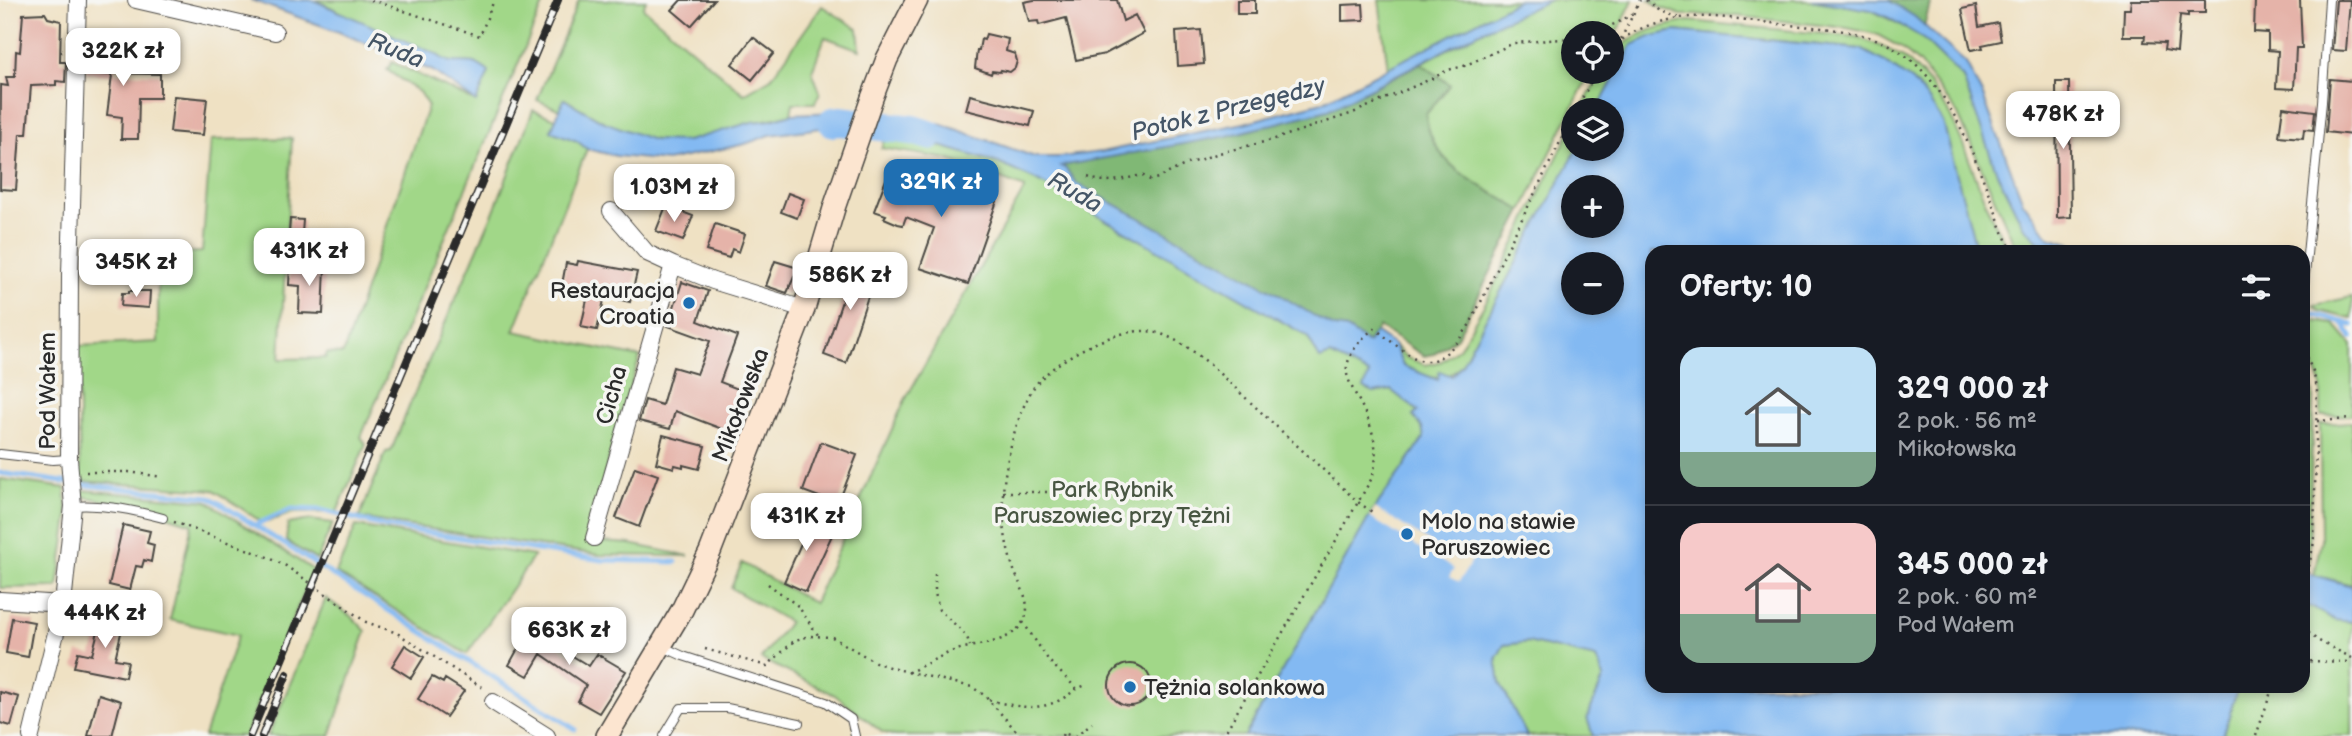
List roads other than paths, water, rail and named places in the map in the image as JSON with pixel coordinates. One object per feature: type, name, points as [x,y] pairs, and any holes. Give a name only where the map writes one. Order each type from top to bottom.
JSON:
[{"type":"main road","name":"Mikołowska","points":[[607,736],[690,595],[715,541],[804,309],[872,98],[887,59],[917,0]]},
{"type":"street","name":"Pod Wałem","points":[[31,736],[63,604],[73,499],[70,468],[70,274],[78,0]]},
{"type":"street","points":[[136,0],[275,32]]},
{"type":"street","points":[[611,211],[646,253],[713,281],[804,309]]},
{"type":"street","name":"Cicha","points":[[594,538],[673,265]]},
{"type":"street","points":[[0,600],[63,604]]},
{"type":"street","points":[[493,702],[547,736]]},
{"type":"lane","points":[[2308,245],[2329,0]]},
{"type":"lane","points":[[0,454],[53,460],[70,468]]},
{"type":"lane","points":[[73,499],[163,518]]},
{"type":"lane","points":[[661,646],[683,656],[826,702],[851,719],[855,736]]},
{"type":"lane","points":[[664,736],[681,708],[727,708],[799,723]]},
{"type":"water","points":[[251,0],[313,0],[446,60],[474,63],[489,72],[476,102],[433,71],[339,32]]},
{"type":"water","points":[[1519,0],[1550,0],[1486,29],[1328,110],[1227,136],[1061,166],[1076,183],[1334,327],[1347,329],[1368,343],[1375,332],[1394,345],[1403,366],[1438,380],[1439,371],[1452,376],[1462,364],[1561,179],[1561,238],[1624,238],[1624,175],[1563,175],[1571,161],[1624,161],[1624,98],[1603,98],[1611,84],[1624,84],[1624,60],[1632,45],[1652,36],[1675,31],[1861,49],[1912,81],[1943,122],[1976,245],[1645,245],[1645,693],[2236,693],[2223,736],[1593,736],[1587,718],[1604,677],[1596,658],[1528,642],[1504,645],[1496,659],[1500,683],[1527,736],[1245,736],[1372,512],[1424,438],[1422,427],[1413,416],[1418,411],[1391,390],[1373,393],[1364,388],[1369,374],[1330,355],[1320,359],[1307,336],[1038,181],[998,163],[889,131],[896,114],[944,125],[1035,157],[1101,152],[1244,123],[1322,102]]},
{"type":"water","points":[[1811,0],[1888,0],[1915,17],[1966,63],[1983,96],[2023,202],[2049,237],[2076,245],[2047,245],[2038,241],[2023,226],[1997,173],[1963,78],[1921,37],[1871,10]]},
{"type":"water","points":[[564,99],[602,121],[653,140],[687,141],[791,114],[858,111],[850,130],[821,128],[770,135],[745,144],[667,161],[616,156],[587,149],[577,141],[551,131]]},
{"type":"water","points":[[2310,574],[2352,586],[2352,622],[2335,620],[2311,607]]},
{"type":"waterway","name":"Ruda","points":[[833,122],[913,130],[929,135]]},
{"type":"waterway","name":"Potok z Przegędzy","points":[[2310,313],[2352,325]]},
{"type":"waterway","points":[[2342,322],[2352,337]]},
{"type":"waterway","points":[[0,473],[85,485],[210,497],[575,729]]},
{"type":"waterway","points":[[255,525],[291,509],[321,510],[384,526],[602,560],[676,562]]},
{"type":"railway","points":[[250,736],[558,0]]},
{"type":"railway","points":[[262,736],[287,674]]},
{"type":"place","name":"Restauracja Croatia","points":[[689,303]]},
{"type":"place","name":"Molo na stawie Paruszowiec","points":[[1407,534]]},
{"type":"place","name":"Tężnia solankowa","points":[[1130,687]]},
{"type":"park label","name":"Park Rybnik Paruszowiec przy Tężni","points":[[1112,502]]}]
